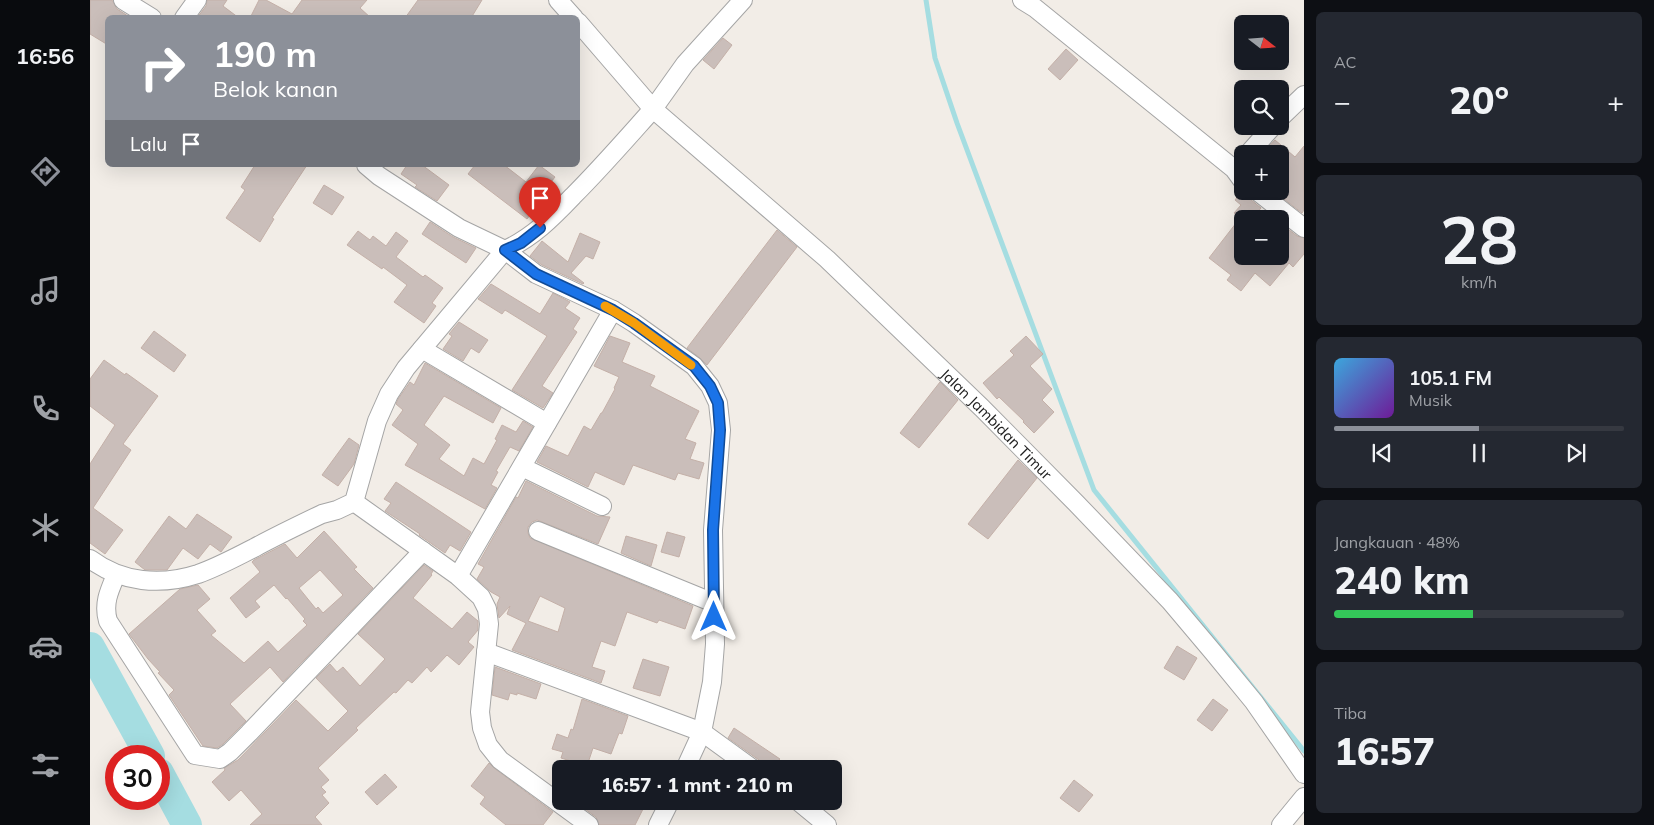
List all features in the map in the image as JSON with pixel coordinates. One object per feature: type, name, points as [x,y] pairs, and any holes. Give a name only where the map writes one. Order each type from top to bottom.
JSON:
[{"type":"street","points":[[123,0],[147,15]]},
{"type":"street","points":[[186,15],[197,0]]},
{"type":"street","points":[[558,0],[571,15]]},
{"type":"street","points":[[90,559],[100,567],[116,575],[132,579],[150,581],[176,579],[198,574],[322,514],[337,510],[354,502],[377,421],[389,394],[406,368],[505,250],[521,243],[549,221],[585,184],[653,109],[684,64],[743,0]]},
{"type":"street","points":[[1022,0],[1035,8],[1234,165]]},
{"type":"street","name":"Jalan Jambidan Timur","points":[[580,24],[653,109],[827,259],[982,408],[1069,496],[1170,601],[1254,702],[1304,774]]},
{"type":"street","points":[[1289,109],[1304,95]]},
{"type":"street","points":[[1256,145],[1265,135]]},
{"type":"street","points":[[368,167],[458,228],[505,250],[536,274],[613,310],[694,366],[710,386],[718,403],[720,430],[713,530],[714,644],[712,682],[702,732],[689,760]]},
{"type":"street","points":[[1268,200],[1304,228]]},
{"type":"street","points":[[458,576],[613,310]]},
{"type":"street","points":[[422,349],[547,423]]},
{"type":"street","points":[[522,467],[602,506]]},
{"type":"street","points":[[354,502],[458,576],[481,597],[487,609],[489,624],[480,712],[482,728],[488,745],[500,760],[589,825]]},
{"type":"street","points":[[538,531],[714,604]]},
{"type":"street","points":[[116,575],[107,598],[105,611],[108,621],[195,755],[220,759],[249,733],[423,551]]},
{"type":"street","points":[[486,652],[702,732],[741,760]]},
{"type":"street","points":[[1281,825],[1304,797]]},
{"type":"street","points":[[658,825],[666,810]]},
{"type":"street","points":[[809,810],[827,825]]},
{"type":"building","points":[[90,0],[112,0],[117,9],[126,15],[105,15],[105,43],[90,34]]},
{"type":"building","points":[[207,0],[227,0],[223,6],[235,15],[199,15],[206,6]]},
{"type":"building","points":[[259,0],[266,0],[292,14],[302,0],[367,0],[360,8],[368,15],[252,15]]},
{"type":"building","points":[[418,0],[482,0],[473,15],[407,15]]},
{"type":"building","points":[[723,38],[732,45],[714,69],[703,60]]},
{"type":"building","points":[[1066,49],[1078,60],[1060,80],[1048,69]]},
{"type":"building","points":[[1275,140],[1281,145],[1270,145]]},
{"type":"building","points":[[1304,146],[1304,210],[1302,213],[1285,200],[1289,200],[1289,152],[1295,157]]},
{"type":"building","points":[[254,167],[306,167],[272,218],[274,219],[260,242],[226,218],[245,190],[241,187]]},
{"type":"building","points":[[406,167],[425,167],[449,185],[437,201],[415,187],[417,185],[401,174]]},
{"type":"building","points":[[473,167],[507,167],[526,182],[537,167],[542,167],[555,177],[533,205],[536,207],[527,219],[468,174]]},
{"type":"building","points":[[324,185],[344,197],[332,215],[313,203]]},
{"type":"building","points":[[1235,200],[1251,200],[1261,208],[1259,210],[1237,210],[1241,205]]},
{"type":"building","points":[[430,222],[453,237],[476,248],[466,263],[422,234]]},
{"type":"building","points":[[1234,226],[1234,265],[1287,265],[1270,286],[1255,273],[1241,291],[1227,280],[1231,275],[1209,258]]},
{"type":"building","points":[[777,230],[797,247],[707,365],[687,348]]},
{"type":"building","points":[[1289,230],[1297,236],[1304,238],[1304,254],[1293,267],[1289,263]]},
{"type":"building","points":[[358,231],[370,240],[373,236],[386,246],[396,232],[408,241],[396,257],[423,277],[425,275],[443,288],[432,303],[436,306],[424,323],[394,302],[407,285],[383,267],[382,269],[347,245]]},
{"type":"building","points":[[580,233],[600,242],[593,259],[586,256],[571,273],[583,284],[542,265],[530,256],[542,241],[568,262]]},
{"type":"building","points":[[491,284],[540,314],[553,293],[570,302],[565,308],[580,318],[573,329],[577,332],[542,386],[553,393],[543,408],[512,390],[547,336],[505,310],[502,314],[478,299]]},
{"type":"building","points":[[459,322],[488,340],[479,353],[471,348],[463,361],[443,349],[452,336],[449,334]]},
{"type":"building","points":[[154,331],[186,355],[174,372],[141,348]]},
{"type":"building","points":[[610,336],[630,343],[622,362],[655,376],[650,386],[699,411],[685,439],[696,443],[690,459],[704,463],[699,479],[678,473],[675,480],[633,465],[624,485],[595,472],[588,487],[537,462],[546,446],[568,456],[584,426],[591,430],[602,413],[615,389],[619,377],[594,366]]},
{"type":"building","points":[[1026,336],[1043,354],[1030,366],[1052,389],[1042,400],[1054,412],[1034,433],[999,397],[997,399],[983,383],[1014,355],[1010,351]]},
{"type":"building","points":[[104,360],[158,396],[123,444],[131,450],[93,508],[123,530],[105,554],[90,543],[90,464],[115,425],[90,406],[90,379]]},
{"type":"building","points":[[425,363],[501,408],[493,423],[444,396],[424,425],[450,445],[439,459],[464,476],[473,458],[484,464],[497,440],[495,439],[502,425],[516,432],[523,421],[533,427],[519,451],[510,447],[496,471],[498,472],[491,485],[497,488],[485,509],[405,465],[418,444],[392,425],[403,410],[396,404],[410,382],[414,385]]},
{"type":"building","points":[[940,382],[958,400],[919,448],[900,433]]},
{"type":"building","points":[[349,438],[359,445],[354,464],[338,486],[322,475]]},
{"type":"building","points":[[1018,460],[1037,478],[988,539],[968,524]]},
{"type":"building","points":[[526,481],[597,516],[610,517],[598,544],[537,520],[528,527],[528,533],[530,538],[693,606],[685,629],[659,620],[657,623],[627,612],[615,646],[601,641],[592,667],[605,671],[601,683],[512,650],[526,623],[507,614],[510,606],[499,618],[497,604],[500,597],[491,592],[477,579],[484,567],[478,564],[516,497],[518,498]],"holes":[[[540,596],[565,608],[558,632],[528,621]]]},
{"type":"building","points":[[396,482],[471,532],[460,551],[450,545],[445,553],[385,511],[391,503],[384,499]]},
{"type":"building","points":[[197,514],[232,537],[221,552],[210,544],[198,559],[183,548],[167,570],[145,570],[135,562],[169,516],[186,529]]},
{"type":"building","points":[[324,531],[357,567],[354,569],[373,588],[283,682],[270,667],[230,704],[246,721],[217,748],[203,746],[169,695],[174,690],[158,673],[160,672],[129,634],[180,589],[198,585],[210,599],[197,610],[216,631],[211,635],[244,663],[268,641],[278,652],[307,625],[303,621],[305,619],[287,598],[274,585],[255,601],[260,607],[246,618],[230,598],[260,572],[252,562],[254,560],[285,544],[297,558]],"holes":[[[320,570],[343,595],[323,613],[318,607],[316,609],[299,588]]]},
{"type":"building","points":[[667,532],[685,537],[679,557],[661,552]]},
{"type":"building","points":[[626,536],[657,545],[651,566],[621,553]]},
{"type":"building","points":[[424,565],[433,571],[432,575],[413,598],[452,629],[467,612],[478,621],[478,630],[468,642],[474,647],[459,665],[447,655],[431,672],[427,667],[412,683],[408,680],[356,728],[358,730],[318,768],[329,780],[321,787],[326,792],[322,795],[329,803],[315,817],[322,825],[250,825],[262,814],[241,790],[229,801],[212,782],[225,770],[224,768],[238,760],[296,700],[328,731],[348,711],[316,678],[330,664],[337,672],[343,667],[360,686],[385,659],[358,634]]},
{"type":"building","points":[[1177,646],[1197,658],[1184,680],[1164,668]]},
{"type":"building","points":[[643,659],[669,667],[660,696],[633,688]]},
{"type":"building","points":[[495,667],[541,684],[536,699],[517,693],[517,695],[510,693],[508,700],[492,695]]},
{"type":"building","points":[[582,699],[628,716],[622,734],[619,733],[611,754],[593,748],[589,760],[568,760],[561,758],[563,752],[552,749],[557,734],[568,738],[571,729],[573,730]]},
{"type":"building","points":[[1213,699],[1228,710],[1212,731],[1197,720]]},
{"type":"building","points":[[734,728],[780,759],[759,760],[728,738]]},
{"type":"building","points":[[489,763],[553,812],[543,825],[506,825],[480,804],[485,797],[471,786]]},
{"type":"building","points":[[385,774],[397,787],[377,805],[365,792]]},
{"type":"building","points":[[1074,780],[1093,795],[1079,812],[1060,798]]},
{"type":"building","points":[[586,810],[642,810],[635,825],[599,825],[596,817]]},
{"type":"waterway","points":[[926,0],[935,58],[957,123],[1094,490],[1304,751]]},
{"type":"waterway","points":[[90,647],[144,745]]},
{"type":"waterway","points":[[170,793],[187,825]]},
{"type":"slow traffic","points":[[605,306],[634,323],[691,365]]},
{"type":"route","points":[[540,228],[521,243],[505,250],[536,274],[613,310],[694,366],[710,386],[718,403],[720,430],[713,530],[714,617]]}]
